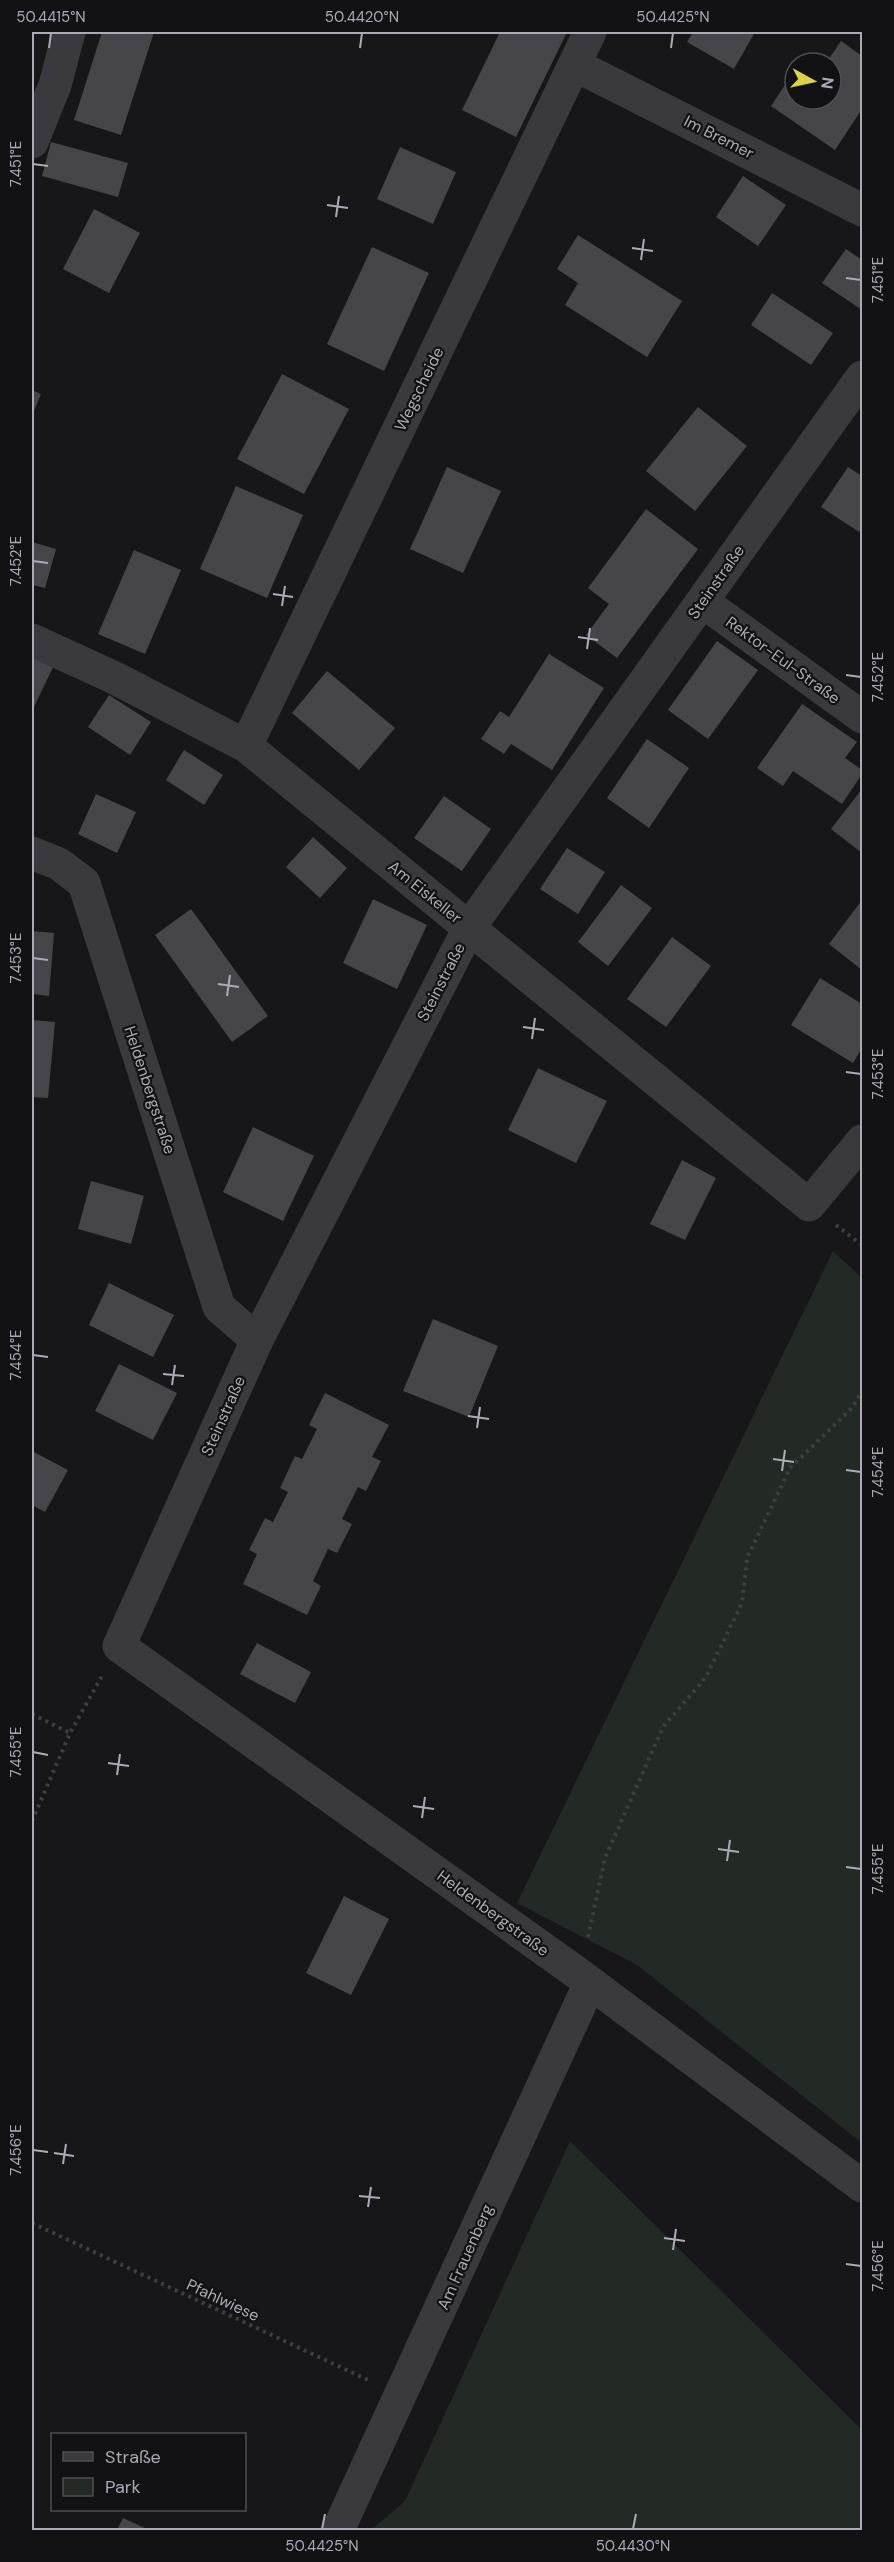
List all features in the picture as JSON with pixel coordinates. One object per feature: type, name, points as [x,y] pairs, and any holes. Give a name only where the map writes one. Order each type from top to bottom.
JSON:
[{"type":"street","points":[[32,142],[55,85],[69,32]]},
{"type":"street","name":"Wegscheide","points":[[246,746],[590,32]]},
{"type":"street","name":"Im Bremer","points":[[575,65],[862,210]]},
{"type":"street","name":"Steinstraße","points":[[119,1646],[257,1340],[469,928],[862,377]]},
{"type":"street","name":"Rektor-Eul-Straße","points":[[703,602],[862,717]]},
{"type":"street","name":"Am Eiskeller","points":[[32,640],[115,678],[246,746],[809,1204],[862,1141]]},
{"type":"street","name":"Heldenbergstraße","points":[[32,853],[60,864],[84,883],[219,1307],[257,1340]]},
{"type":"street","name":"Heldenbergstraße","points":[[119,1646],[585,1979],[862,2186]]},
{"type":"street","name":"Am Frauenberg","points":[[338,2530],[408,2382],[585,1979]]},
{"type":"path","points":[[585,1979],[605,1858],[663,1727],[706,1677],[742,1603],[747,1558],[790,1468],[853,1407],[862,1391]]},
{"type":"path","points":[[32,1821],[70,1733],[119,1646]]},
{"type":"path","points":[[32,1714],[70,1733]]},
{"type":"path","name":"Pfahlwiese","points":[[32,2223],[364,2380],[408,2382]]},
{"type":"green space","points":[[833,1251],[862,1278],[862,2143],[637,1965],[517,1903]]},
{"type":"green space","points":[[570,2141],[862,2430],[862,2530],[371,2530],[405,2501]]},
{"type":"building","points":[[102,32],[154,32],[121,135],[74,120]]},
{"type":"building","points":[[500,32],[567,32],[516,137],[462,110]]},
{"type":"building","points":[[693,32],[755,32],[734,69],[687,42]]},
{"type":"building","points":[[841,41],[862,56],[862,109],[835,150],[771,106],[783,88],[783,111],[843,111],[843,51],[834,51]]},
{"type":"building","points":[[51,142],[128,163],[118,197],[42,176]]},
{"type":"building","points":[[400,147],[456,172],[433,224],[377,199]]},
{"type":"building","points":[[743,176],[786,205],[758,246],[716,217]]},
{"type":"building","points":[[94,209],[140,233],[109,293],[63,269]]},
{"type":"building","points":[[578,235],[682,301],[647,357],[565,305],[578,283],[557,269]]},
{"type":"building","points":[[372,247],[429,273],[384,371],[327,344]]},
{"type":"building","points":[[846,249],[862,260],[862,310],[822,283]]},
{"type":"building","points":[[772,293],[833,333],[811,365],[751,325]]},
{"type":"building","points":[[282,374],[349,409],[304,494],[237,459]]},
{"type":"building","points":[[32,390],[41,394],[32,416]]},
{"type":"building","points":[[698,407],[747,446],[695,511],[646,471]]},
{"type":"building","points":[[447,467],[501,491],[463,573],[410,549]]},
{"type":"building","points":[[848,467],[862,476],[862,528],[859,532],[821,507]]},
{"type":"building","points":[[236,486],[303,515],[267,598],[200,569]]},
{"type":"building","points":[[646,509],[698,549],[617,658],[586,635],[609,604],[588,588]]},
{"type":"building","points":[[32,542],[56,549],[45,588],[32,585]]},
{"type":"building","points":[[134,550],[181,570],[145,654],[98,634]]},
{"type":"building","points":[[717,641],[758,670],[708,739],[668,710]]},
{"type":"building","points":[[32,654],[54,665],[34,707],[32,705]]},
{"type":"building","points":[[549,654],[604,688],[552,770],[511,744],[504,754],[481,739],[500,711],[509,717]]},
{"type":"building","points":[[327,671],[395,728],[359,770],[292,713]]},
{"type":"building","points":[[109,695],[151,722],[130,755],[88,727]]},
{"type":"building","points":[[802,704],[857,742],[845,758],[862,770],[862,774],[842,804],[793,771],[783,786],[757,768]]},
{"type":"building","points":[[647,739],[689,768],[649,828],[607,798]]},
{"type":"building","points":[[184,750],[223,775],[204,805],[166,780]]},
{"type":"building","points":[[862,789],[862,853],[831,829]]},
{"type":"building","points":[[96,794],[136,812],[117,853],[78,834]]},
{"type":"building","points":[[444,796],[491,829],[462,871],[414,838]]},
{"type":"building","points":[[313,837],[347,868],[320,898],[286,867]]},
{"type":"building","points":[[567,848],[605,872],[578,914],[540,889]]},
{"type":"building","points":[[621,885],[652,908],[608,966],[578,942]]},
{"type":"building","points":[[373,899],[427,925],[397,989],[343,963]]},
{"type":"building","points":[[862,900],[862,970],[829,944]]},
{"type":"building","points":[[191,909],[268,1016],[232,1042],[155,935]]},
{"type":"building","points":[[32,931],[54,933],[49,996],[32,994]]},
{"type":"building","points":[[672,937],[711,966],[666,1027],[627,999]]},
{"type":"building","points":[[820,978],[862,1004],[862,1048],[853,1063],[791,1025]]},
{"type":"building","points":[[32,1020],[55,1022],[48,1098],[32,1097]]},
{"type":"building","points":[[538,1068],[607,1101],[576,1163],[508,1130]]},
{"type":"building","points":[[253,1127],[314,1156],[283,1221],[223,1192]]},
{"type":"building","points":[[682,1160],[716,1178],[685,1240],[650,1224]]},
{"type":"building","points":[[91,1181],[144,1196],[131,1244],[78,1229]]},
{"type":"building","points":[[109,1283],[174,1315],[153,1357],[89,1325]]},
{"type":"building","points":[[433,1319],[498,1346],[469,1417],[403,1391]]},
{"type":"building","points":[[119,1364],[177,1393],[153,1440],[95,1411]]},
{"type":"building","points":[[325,1393],[389,1425],[372,1457],[381,1461],[366,1491],[358,1487],[342,1519],[352,1524],[337,1553],[328,1549],[313,1581],[321,1586],[307,1615],[243,1584],[257,1554],[249,1550],[265,1518],[273,1522],[288,1492],[280,1488],[295,1456],[302,1459],[317,1429],[309,1425]]},
{"type":"building","points":[[32,1451],[68,1470],[45,1512],[32,1505]]},
{"type":"building","points":[[257,1643],[311,1672],[295,1703],[240,1674]]},
{"type":"building","points":[[344,1896],[389,1919],[351,1995],[306,1973]]},
{"type":"building","points":[[123,2518],[149,2530],[117,2530]]}]
